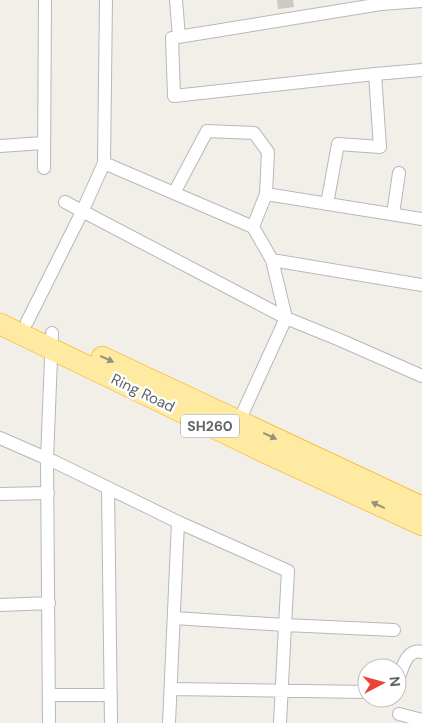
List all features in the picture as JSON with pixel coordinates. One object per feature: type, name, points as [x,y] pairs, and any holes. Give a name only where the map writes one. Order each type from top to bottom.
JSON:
[{"type":"highway","name":"Ring Road","points":[[0,308],[27,322],[51,340],[262,452],[422,525]]},
{"type":"highway","name":"Ring Road","points":[[0,324],[51,340],[239,421],[422,507]]},
{"type":"street","points":[[44,168],[45,0]]},
{"type":"street","points":[[27,322],[82,212],[104,162],[106,0]]},
{"type":"street","points":[[176,0],[179,37]]},
{"type":"street","points":[[422,1],[380,2],[172,38],[174,96],[422,70]]},
{"type":"street","points":[[327,204],[338,144],[380,147],[375,74]]},
{"type":"street","points":[[174,193],[207,132],[254,133],[268,152],[266,194],[253,227]]},
{"type":"street","points":[[0,146],[43,143]]},
{"type":"street","points":[[104,162],[253,227],[272,260],[286,318],[239,421]]},
{"type":"street","points":[[393,214],[399,172]]},
{"type":"street","points":[[266,194],[422,219]]},
{"type":"street","points":[[65,202],[286,318],[422,376]]},
{"type":"street","points":[[272,260],[422,285]]},
{"type":"street","points":[[49,723],[48,459],[51,340]]},
{"type":"street","points":[[0,438],[178,522],[288,571],[280,723]]},
{"type":"street","points":[[108,488],[111,723]]},
{"type":"street","points":[[0,494],[48,493]]},
{"type":"street","points":[[169,723],[178,522]]},
{"type":"street","points":[[0,605],[49,603]]},
{"type":"street","points":[[174,618],[394,630]]},
{"type":"street","points":[[407,658],[411,653],[422,652]]},
{"type":"street","points":[[171,689],[357,692]]},
{"type":"street","points":[[49,696],[110,695]]},
{"type":"street","points":[[399,714],[422,720]]},
{"type":"building","points":[[277,0],[293,0],[294,7],[278,9]]}]
